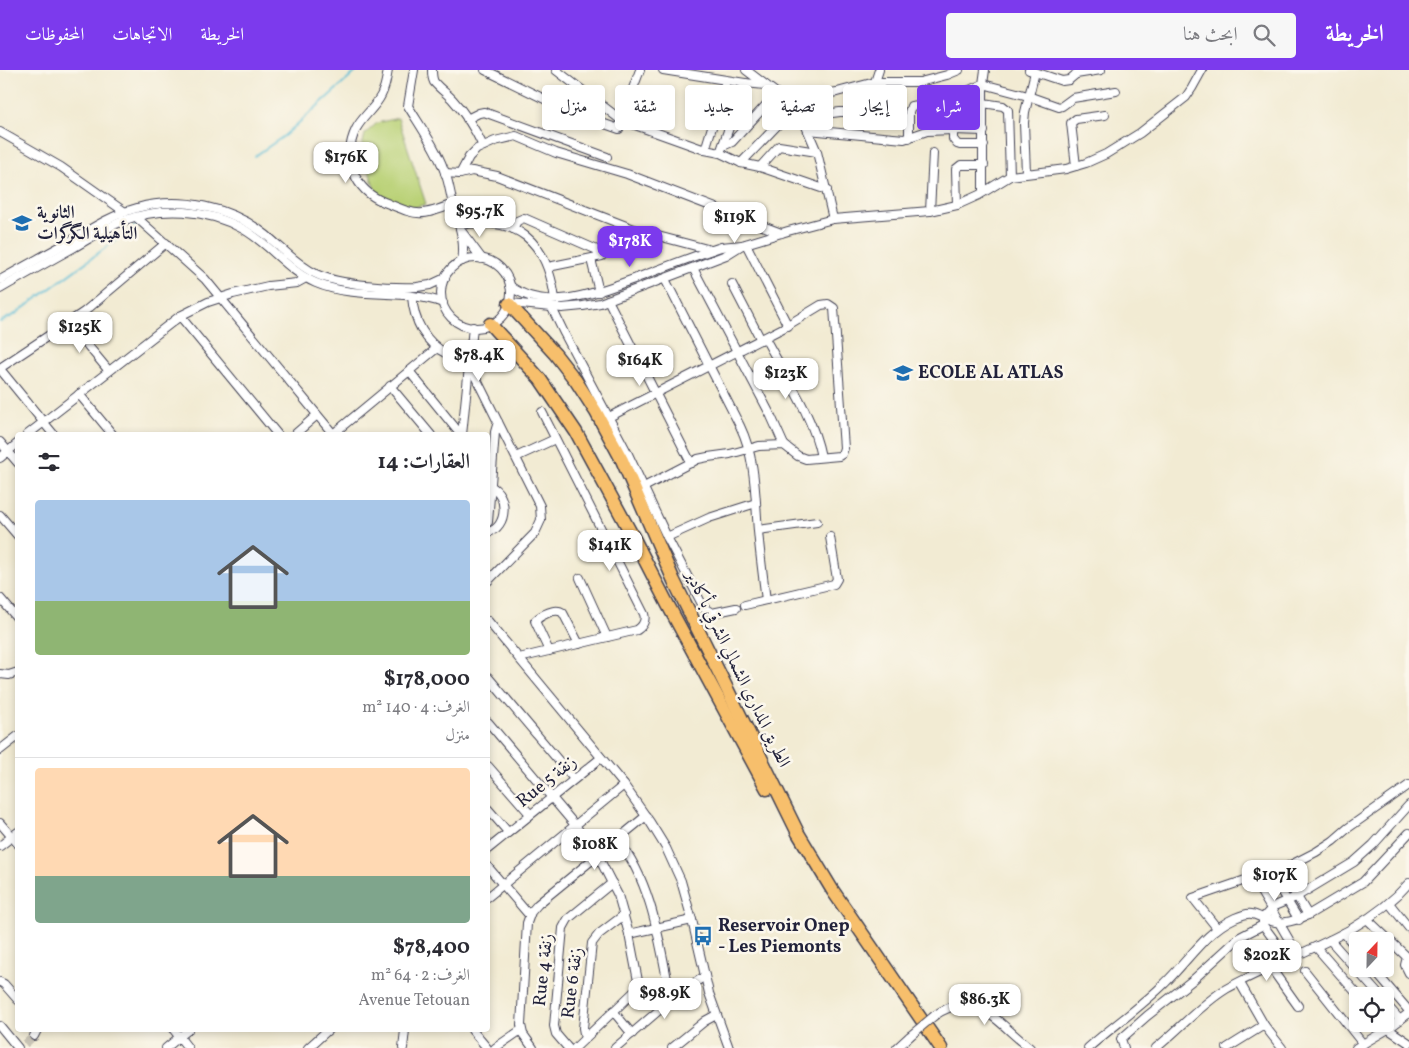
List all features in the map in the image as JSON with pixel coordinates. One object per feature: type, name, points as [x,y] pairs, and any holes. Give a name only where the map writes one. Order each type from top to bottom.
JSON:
[{"type":"highway","name":"الطريق المداري الشمالي الشرقي بأكادير","points":[[510,303],[555,354],[576,381],[596,412],[622,460],[678,589],[798,833],[833,891],[941,1048]]},
{"type":"highway","name":"الطريق المداري الشمالي الشرقي بأكادير","points":[[490,324],[540,379],[576,432],[796,846],[821,886],[932,1048]]},
{"type":"street","points":[[388,70],[382,94],[377,103],[360,122],[352,140],[350,159],[354,175],[360,186],[370,195],[414,213],[427,214],[453,204]]},
{"type":"street","points":[[414,70],[408,106],[429,140],[445,172],[464,247],[462,261]]},
{"type":"street","points":[[432,70],[435,83],[452,99],[475,129],[483,146]]},
{"type":"street","points":[[485,70],[573,113],[615,128]]},
{"type":"street","points":[[556,70],[615,115]]},
{"type":"street","points":[[634,85],[640,70]]},
{"type":"street","points":[[663,70],[726,81],[765,85]]},
{"type":"street","points":[[746,70],[765,85]]},
{"type":"street","points":[[875,82],[878,70]]},
{"type":"street","points":[[833,93],[875,82],[920,82],[959,70]]},
{"type":"street","points":[[984,192],[983,84],[985,70]]},
{"type":"street","points":[[1026,173],[1024,123],[1032,71],[1062,81],[1069,80],[1078,72],[1101,70]]},
{"type":"street","points":[[510,303],[552,308],[583,306],[608,300],[726,255],[744,245],[781,233],[833,219],[930,211],[957,205],[984,192],[1010,176],[1049,172],[1076,166],[1124,145],[1153,123],[1186,96],[1202,70]]},
{"type":"street","points":[[705,150],[726,81]]},
{"type":"street","points":[[722,149],[746,83]]},
{"type":"street","points":[[908,138],[911,106],[942,102],[983,84],[1061,107],[1073,98],[1116,91]]},
{"type":"street","points":[[983,103],[1003,106],[1008,110],[1010,176]]},
{"type":"street","points":[[649,130],[705,150],[722,149],[732,142],[762,109]]},
{"type":"street","points":[[467,119],[484,112],[607,157]]},
{"type":"street","points":[[1076,166],[1071,123],[1076,119],[1105,115]]},
{"type":"street","points":[[741,163],[769,130]]},
{"type":"street","points":[[833,219],[817,152],[808,130],[908,138],[927,131],[984,131]]},
{"type":"street","points":[[953,130],[953,139],[957,144],[984,144]]},
{"type":"street","points":[[0,132],[61,167],[125,212]]},
{"type":"street","points":[[460,174],[477,149],[495,141],[516,136],[556,153],[627,174],[781,233]]},
{"type":"street","points":[[760,167],[780,146],[817,152]]},
{"type":"street","points":[[722,149],[741,163],[760,167],[827,190]]},
{"type":"street","points":[[930,211],[933,153]]},
{"type":"street","points":[[957,205],[956,169],[961,166],[984,165]]},
{"type":"street","points":[[445,172],[460,174],[472,170],[497,176],[639,232],[711,250]]},
{"type":"street","points":[[0,280],[125,212],[167,204],[210,207],[234,216],[253,226],[303,267],[326,278],[342,282],[411,287],[423,286],[445,278]]},
{"type":"street","points":[[0,289],[111,226],[136,217],[162,212],[188,212],[226,221],[252,235],[306,278],[335,289],[423,298],[443,303]]},
{"type":"street","points":[[136,217],[194,268],[331,432]]},
{"type":"street","points":[[513,229],[517,221],[524,218],[604,253],[602,256],[591,259],[548,267]]},
{"type":"street","points":[[460,228],[486,223],[501,225],[525,236],[542,252],[548,267],[555,299]]},
{"type":"street","points":[[460,228],[482,259]]},
{"type":"street","points":[[51,432],[0,369],[110,292],[166,243]]},
{"type":"street","points":[[510,286],[526,295],[555,299],[575,297],[599,292],[711,250],[744,245]]},
{"type":"street","points":[[744,245],[788,326]]},
{"type":"street","points":[[721,247],[725,249],[726,255]]},
{"type":"street","points":[[482,259],[497,265],[508,278],[510,303],[502,316],[490,324],[473,327],[466,326],[449,315],[443,303],[441,290],[445,278],[452,268],[462,261],[482,259]]},
{"type":"street","points":[[591,259],[599,292]]},
{"type":"street","points":[[693,268],[771,416],[784,445]]},
{"type":"street","points":[[31,432],[180,316],[220,298],[254,288],[297,283],[306,278]]},
{"type":"street","points":[[665,279],[743,431],[748,448],[756,503],[766,600]]},
{"type":"street","points":[[732,284],[809,420],[821,458]]},
{"type":"street","points":[[423,286],[423,298]]},
{"type":"street","points":[[412,297],[414,311],[426,337],[437,348],[469,365],[539,502],[541,520],[533,537],[490,576]]},
{"type":"street","points":[[608,300],[691,463]]},
{"type":"street","points":[[608,417],[788,326],[824,304],[834,308],[844,450],[839,456],[803,458],[784,445],[776,444],[748,448],[725,455],[702,458],[644,487]]},
{"type":"street","points":[[552,308],[705,610],[712,613],[736,608]]},
{"type":"street","points":[[180,316],[276,432]]},
{"type":"street","points":[[69,322],[109,370]]},
{"type":"street","points":[[461,432],[473,327]]},
{"type":"street","points":[[337,432],[437,348]]},
{"type":"street","points":[[408,371],[459,432]]},
{"type":"street","points":[[390,386],[428,432]]},
{"type":"street","points":[[79,394],[111,432]]},
{"type":"street","points":[[519,658],[637,630],[643,624],[645,616],[542,412]]},
{"type":"street","points":[[297,432],[317,415]]},
{"type":"street","points":[[490,531],[502,522],[504,505],[496,490],[490,486],[495,432],[498,422]]},
{"type":"street","points":[[516,457],[555,439]]},
{"type":"street","points":[[0,442],[15,460]]},
{"type":"street","points":[[0,458],[15,446]]},
{"type":"street","points":[[667,537],[709,518],[756,503]]},
{"type":"street","points":[[0,514],[15,532]]},
{"type":"street","points":[[758,530],[817,522]]},
{"type":"street","points":[[745,605],[834,584],[837,579],[830,537]]},
{"type":"street","points":[[580,578],[607,637]]},
{"type":"street","points":[[0,598],[15,616]]},
{"type":"street","points":[[550,651],[535,621],[537,618],[556,610],[560,610],[563,613],[579,644]]},
{"type":"street","points":[[490,623],[624,785],[646,816],[674,864],[692,920],[716,1016],[729,1048]]},
{"type":"street","points":[[0,674],[8,675],[15,673]]},
{"type":"street","points":[[490,679],[574,779]]},
{"type":"street","points":[[490,724],[575,825],[597,855],[618,895],[629,934],[638,986],[575,1048]]},
{"type":"street","points":[[0,750],[15,738]]},
{"type":"street","name":"Rue 5 زنقة","points":[[490,847],[601,758]]},
{"type":"street","points":[[490,768],[530,814]]},
{"type":"street","points":[[490,895],[624,785]]},
{"type":"street","points":[[1217,928],[1193,898],[1281,870],[1316,852],[1409,785]]},
{"type":"street","points":[[1124,1048],[1121,1039],[1200,974],[1240,937],[1263,922],[1272,907],[1296,896],[1354,862],[1373,845],[1409,805]]},
{"type":"street","points":[[490,811],[508,832]]},
{"type":"street","points":[[533,1048],[521,1030],[529,915],[535,906],[646,816]]},
{"type":"street","points":[[0,823],[14,834],[0,846]]},
{"type":"street","points":[[1263,922],[1299,920],[1363,882],[1409,833]]},
{"type":"street","points":[[617,839],[638,874],[647,898],[656,928],[672,1000]]},
{"type":"street","points":[[490,870],[529,915]]},
{"type":"street","points":[[1281,870],[1308,915]]},
{"type":"street","points":[[1270,873],[1299,920]]},
{"type":"street","points":[[1253,879],[1272,907],[1278,922],[1298,955]]},
{"type":"street","name":"Rue 4 زنقة","points":[[568,1048],[556,1034],[554,1026],[562,928],[568,919],[612,883]]},
{"type":"street","points":[[1156,1048],[1210,1001],[1240,983],[1368,920],[1409,883]]},
{"type":"street","points":[[1400,892],[1409,896]]},
{"type":"street","points":[[1389,903],[1409,928]]},
{"type":"street","points":[[1088,1048],[1164,984],[1217,928],[1243,915],[1255,914],[1263,922],[1288,959]]},
{"type":"street","name":"Rue 6 زنقة","points":[[584,1039],[583,1028],[592,943],[599,934],[624,915]]},
{"type":"street","points":[[629,934],[692,920]]},
{"type":"street","points":[[1368,920],[1407,956],[1408,960],[1405,962],[1405,967],[1409,973]]},
{"type":"street","points":[[1344,933],[1349,939]]},
{"type":"street","points":[[1330,940],[1372,987]]},
{"type":"street","points":[[1260,944],[1271,968],[1298,1006]]},
{"type":"street","points":[[1316,947],[1351,987]]},
{"type":"street","points":[[1305,971],[1359,1047],[1378,1032]]},
{"type":"street","points":[[615,1048],[672,1000],[705,976]]},
{"type":"street","points":[[1379,978],[1406,1016]]},
{"type":"street","points":[[0,982],[15,997]]},
{"type":"street","points":[[1240,983],[1264,1025],[1282,1048]]},
{"type":"street","points":[[897,1048],[944,1009],[955,1005],[967,1004],[976,1007],[999,1022],[1030,1048]]},
{"type":"street","points":[[1394,1009],[1406,1016]]},
{"type":"street","points":[[613,1011],[632,1034]]},
{"type":"street","points":[[672,1048],[705,1020],[716,1016]]},
{"type":"street","points":[[1394,1022],[1406,1016]]},
{"type":"street","points":[[1227,1048],[1264,1025]]},
{"type":"street","points":[[0,1026],[21,1047]]},
{"type":"street","points":[[495,1048],[521,1030]]},
{"type":"street","points":[[175,1032],[188,1048]]},
{"type":"street","points":[[166,1048],[185,1032]]},
{"type":"street","points":[[308,1048],[326,1032]]},
{"type":"street","points":[[403,1048],[405,1032]]},
{"type":"street","points":[[474,1032],[487,1048]]},
{"type":"street","points":[[1393,1032],[1409,1043]]},
{"type":"green space","points":[[398,118],[426,204],[408,209],[377,197],[362,147],[365,134],[377,123]]},
{"type":"waterway","points":[[255,156],[284,136],[358,70]]},
{"type":"waterway","points":[[0,322],[14,315],[138,224]]},
{"type":"tunnel","points":[[25,1044],[34,1036]]},
{"type":"place","name":"الثانوية التأهيلية الگرگرات","points":[[22,223]]},
{"type":"place","name":"ECOLE AL ATLAS","points":[[903,373]]},
{"type":"place","name":"Reservoir Onep - Les Piemonts","points":[[703,936]]}]
